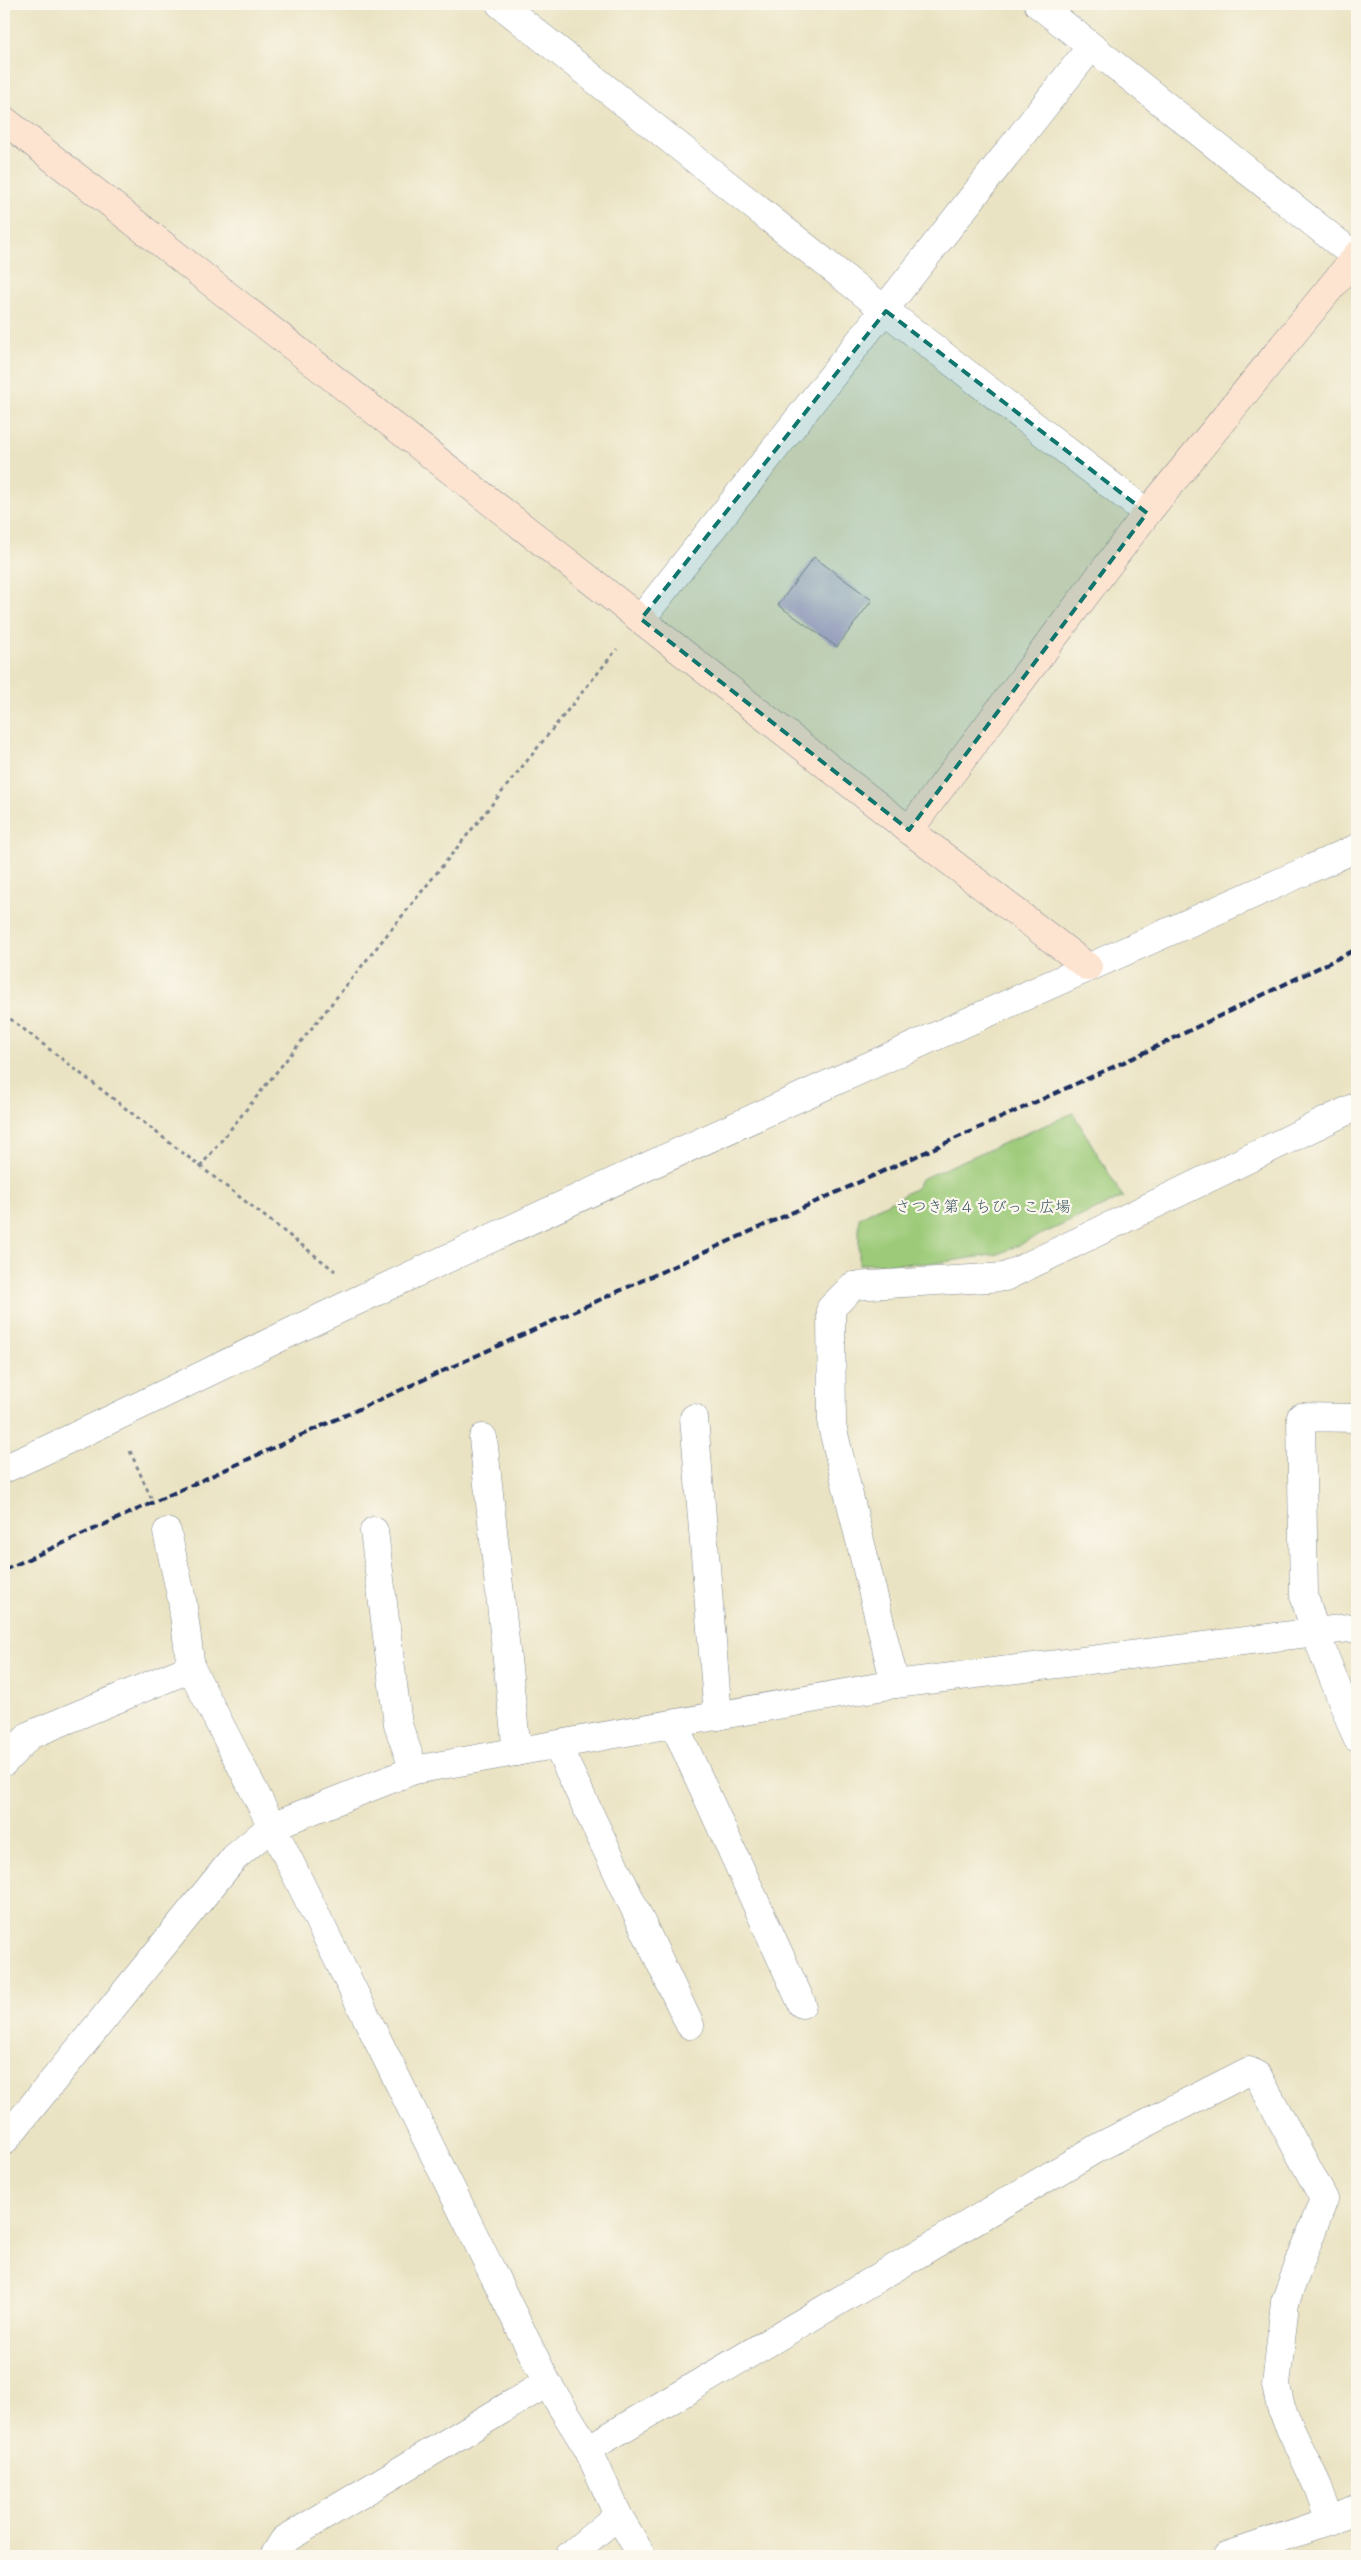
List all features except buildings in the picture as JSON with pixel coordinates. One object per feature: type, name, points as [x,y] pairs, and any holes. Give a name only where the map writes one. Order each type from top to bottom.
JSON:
[{"type":"street","points":[[500,4],[886,311],[1147,514]]},
{"type":"street","points":[[909,830],[1147,514],[1357,256],[1090,48],[1038,4]]},
{"type":"street","points":[[641,619],[886,311],[1090,48]]},
{"type":"street","points":[[4,120],[909,830],[1088,967]]},
{"type":"street","points":[[4,1469],[116,1419],[367,1296],[1088,967],[1357,848]]},
{"type":"street","points":[[895,1684],[832,1426],[831,1308],[853,1286],[1005,1277],[1357,1106]]},
{"type":"street","points":[[1357,1418],[1301,1417],[1304,1595],[1315,1632],[1357,1738]]},
{"type":"street","points":[[694,1418],[718,1716]]},
{"type":"street","points":[[483,1438],[517,1752]]},
{"type":"street","points":[[374,1531],[398,1725],[414,1770]]},
{"type":"street","points":[[167,1532],[182,1600],[191,1668],[272,1826],[547,2383],[588,2449],[618,2516],[642,2556]]},
{"type":"street","points":[[4,2141],[234,1858],[272,1826],[414,1770],[895,1684],[1357,1627]]},
{"type":"street","points":[[4,1762],[30,1735],[191,1668]]},
{"type":"street","points":[[674,1724],[802,2004]]},
{"type":"street","points":[[557,1745],[690,2026]]},
{"type":"street","points":[[588,2449],[1099,2147],[1249,2071],[1258,2076],[1324,2199],[1285,2302],[1276,2386],[1281,2408],[1318,2487],[1330,2521]]},
{"type":"street","points":[[274,2556],[284,2540],[547,2383]]},
{"type":"street","points":[[1227,2556],[1330,2521],[1357,2509]]},
{"type":"street","points":[[569,2556],[618,2516]]},
{"type":"path","points":[[200,1167],[641,619]]},
{"type":"path","points":[[4,1014],[367,1296]]},
{"type":"path","points":[[116,1419],[167,1532]]},
{"type":"highlighted area","points":[[886,311],[1147,513],[909,830],[641,619]]},
{"type":"green space","name":"さつき第４ちびっこ広場","points":[[1073,1113],[1123,1197],[999,1254],[936,1263],[859,1264],[859,1218],[916,1188],[921,1179]]},
{"type":"railway","points":[[4,1570],[1135,1057],[1357,949]]}]
